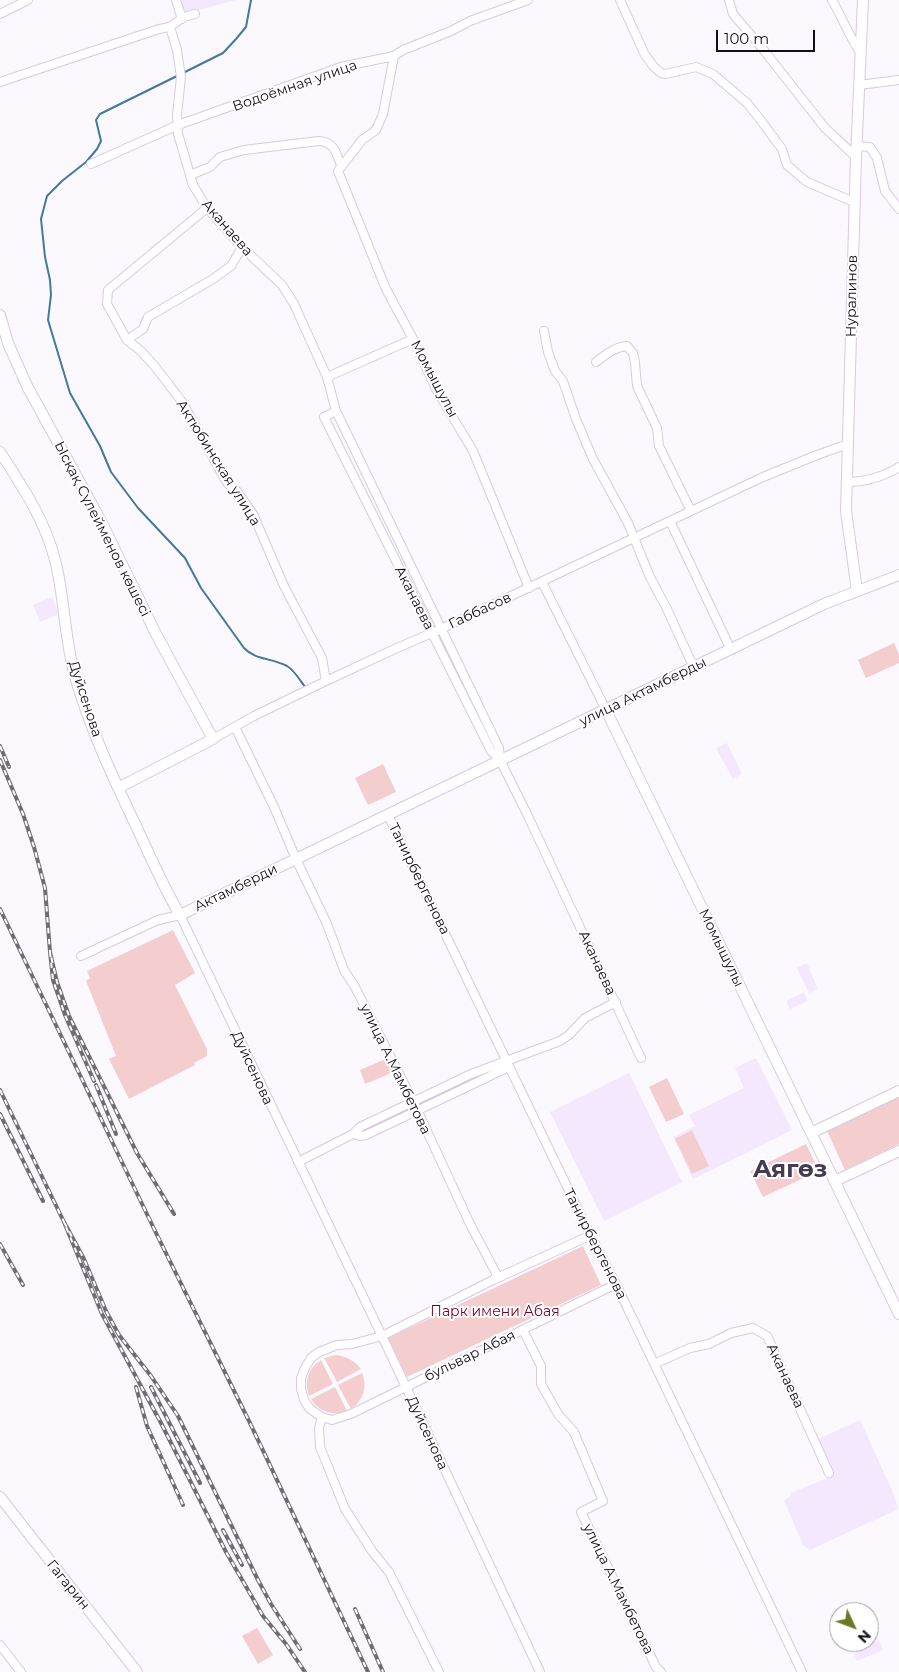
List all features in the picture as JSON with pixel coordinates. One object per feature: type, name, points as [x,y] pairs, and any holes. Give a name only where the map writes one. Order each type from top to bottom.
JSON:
[{"type":"main road","name":"Нуралинов","points":[[857,590],[846,511],[854,202],[863,0]]},
{"type":"main road","name":"Ысқақ Сүлейменов көшесі","points":[[0,315],[8,343],[26,386],[102,523],[156,634],[213,738]]},
{"type":"main road","name":"Дуйсенова","points":[[0,452],[30,500],[47,533],[56,560],[74,674],[118,788],[171,900],[180,915]]},
{"type":"main road","name":"улица Актамберды","points":[[388,815],[824,604],[899,575]]},
{"type":"main road","name":"Момышулы","points":[[606,710],[899,1314]]},
{"type":"main road","name":"Габбасов","points":[[118,788],[213,738]]},
{"type":"main road","name":"Актамберди","points":[[180,915],[388,815]]},
{"type":"main road","points":[[811,1133],[899,1091]]},
{"type":"main road","points":[[835,1181],[899,1151]]},
{"type":"main road","name":"Гагарин","points":[[0,1497],[137,1672]]},
{"type":"street","points":[[0,14],[28,0]]},
{"type":"street","points":[[176,0],[182,18]]},
{"type":"street","name":"Водоёмная улица","points":[[91,164],[178,125],[341,67],[394,56],[403,50],[451,31],[470,21],[528,0]]},
{"type":"street","points":[[620,0],[645,55],[654,68],[666,74],[696,67],[713,74],[747,103],[782,150],[787,165],[807,182],[854,202]]},
{"type":"street","points":[[729,0],[733,14],[825,128],[856,157]]},
{"type":"street","points":[[832,0],[860,52]]},
{"type":"street","points":[[0,82],[170,27],[178,23],[182,18],[195,14]]},
{"type":"street","name":"Аканаева","points":[[170,27],[180,73],[178,134],[193,185],[207,208],[242,247],[282,285],[294,304],[327,377],[336,411],[499,748],[500,760]]},
{"type":"street","points":[[340,168],[362,140],[376,130],[383,114],[394,56]]},
{"type":"street","points":[[859,85],[899,80]]},
{"type":"street","name":"Момышулы","points":[[190,175],[210,167],[220,157],[244,150],[319,141],[327,142],[333,148],[386,289],[413,339],[436,388],[473,450],[529,588]]},
{"type":"street","points":[[856,146],[870,147],[877,158],[885,191],[899,209]]},
{"type":"street","name":"Актюбинская улица","points":[[207,208],[108,290],[107,304],[127,340],[141,351],[157,369],[182,402],[226,481],[236,490],[253,514],[284,586],[322,658],[326,681]]},
{"type":"street","points":[[127,340],[143,329],[148,317],[213,279],[231,266],[242,247]]},
{"type":"street","points":[[544,331],[548,352],[555,371],[563,381],[576,420],[593,459],[628,523],[650,578],[666,607],[694,668]]},
{"type":"street","points":[[327,377],[413,339]]},
{"type":"street","points":[[596,362],[619,347],[627,346],[633,353],[636,363],[637,386],[657,428],[659,446],[692,511]]},
{"type":"street","name":"Аканаева","points":[[336,411],[324,417],[491,751],[500,760],[528,816],[641,1058]]},
{"type":"street","name":"Габбасов","points":[[213,738],[326,681],[633,538],[792,465],[848,444]]},
{"type":"street","points":[[847,482],[860,482],[886,475],[899,467]]},
{"type":"street","points":[[670,521],[730,650]]},
{"type":"street","name":"Момышулы","points":[[542,582],[606,710]]},
{"type":"street","name":"улица А.Мамбетова","points":[[235,727],[328,924],[344,970],[355,987],[413,1101],[470,1224],[498,1278]]},
{"type":"street","name":"Танирбергенова","points":[[388,815],[802,1672]]},
{"type":"street","name":"Актамберди","points":[[81,956],[158,920],[180,915]]},
{"type":"street","name":"Дуйсенова","points":[[180,915],[382,1336],[540,1672]]},
{"type":"street","points":[[354,1134],[366,1135],[560,1040],[569,1035],[585,1018],[616,1002]]},
{"type":"street","points":[[298,1162],[354,1134],[360,1127],[413,1101],[471,1074],[508,1064]]},
{"type":"street","points":[[405,1388],[343,1417],[332,1420],[322,1417],[310,1409],[304,1400],[301,1378],[311,1358],[319,1352],[338,1345],[352,1344],[382,1336],[498,1278],[591,1235]]},
{"type":"street","name":"бульвар Абая","points":[[405,1388],[616,1284]]},
{"type":"street","name":"Аканаева","points":[[654,1364],[690,1348],[710,1344],[731,1333],[753,1328],[759,1330],[767,1336],[829,1473]]},
{"type":"street","name":"улица А.Мамбетова","points":[[523,1330],[541,1366],[541,1384],[558,1414],[574,1432],[603,1501],[580,1512],[656,1667],[661,1672]]},
{"type":"street","points":[[322,1417],[319,1428],[320,1448],[345,1508],[372,1551],[389,1572],[439,1672]]},
{"type":"street","points":[[0,1645],[22,1672]]},
{"type":"shaded area","points":[[179,0],[236,0],[195,11],[182,11]]},
{"type":"shaded area","points":[[52,597],[59,614],[40,622],[33,605]]},
{"type":"shaded area","points":[[727,743],[742,774],[733,779],[716,748]]},
{"type":"shaded area","points":[[807,963],[818,989],[809,993],[797,968]]},
{"type":"shaded area","points":[[804,992],[808,1001],[790,1009],[786,1001]]},
{"type":"shaded area","points":[[756,1058],[792,1130],[693,1179],[673,1137],[695,1126],[689,1115],[744,1088],[735,1068]]},
{"type":"shaded area","points":[[629,1073],[682,1182],[604,1221],[550,1112]]},
{"type":"shaded area","points":[[860,1420],[895,1497],[898,1509],[810,1550],[803,1545],[784,1500],[791,1496],[791,1493],[832,1476],[816,1440]]},
{"type":"shaded area","points":[[879,1640],[883,1650],[879,1652]]},
{"type":"shaded area","points":[[853,1652],[878,1652],[857,1661]]},
{"type":"green space","points":[[894,643],[899,654],[899,663],[866,678],[858,660]]},
{"type":"green space","points":[[383,764],[396,792],[368,805],[355,778]]},
{"type":"green space","points":[[173,930],[195,973],[175,985],[207,1049],[207,1056],[194,1063],[195,1065],[129,1099],[109,1059],[116,1056],[86,981],[90,978],[87,971]]},
{"type":"green space","points":[[388,1058],[394,1072],[365,1084],[360,1070]]},
{"type":"green space","points":[[667,1078],[684,1114],[666,1122],[649,1087]]},
{"type":"green space","points":[[899,1096],[899,1144],[845,1170],[827,1131]]},
{"type":"green space","points":[[692,1130],[709,1166],[692,1174],[675,1139]]},
{"type":"green space","points":[[806,1144],[819,1171],[763,1197],[750,1171]]},
{"type":"green space","name":"Парк имени Абая","points":[[583,1246],[601,1285],[407,1377],[388,1338]]},
{"type":"green space","points":[[336,1355],[350,1359],[361,1369],[337,1382],[324,1358]]},
{"type":"green space","points":[[321,1360],[333,1384],[309,1396],[308,1376],[313,1367]]},
{"type":"green space","points":[[362,1373],[364,1378],[363,1393],[359,1402],[351,1409],[338,1385]]},
{"type":"green space","points":[[335,1387],[347,1411],[327,1412],[318,1407],[311,1399]]},
{"type":"green space","points":[[257,1628],[273,1655],[258,1664],[242,1636]]},
{"type":"waterway","points":[[183,73],[223,53],[246,27],[251,0]]},
{"type":"waterway","points":[[179,75],[100,114],[96,120],[101,141],[97,149],[86,162],[47,196],[41,219],[45,257],[50,280],[51,295],[48,320],[70,393],[100,446],[111,472],[138,508],[185,558],[201,588],[244,648],[253,655],[287,666],[305,687]]},
{"type":"railway","points":[[0,746],[9,767]]},
{"type":"railway","points":[[0,760],[23,814],[45,888],[50,952]]},
{"type":"railway","points":[[0,909],[249,1421],[368,1672]]},
{"type":"railway","points":[[94,1081],[65,1015],[53,980],[50,952],[57,982],[69,1016],[137,1153],[174,1214]]},
{"type":"railway","points":[[96,1085],[116,1134]]},
{"type":"railway","points":[[0,1090],[64,1222]]},
{"type":"railway","points":[[0,1114],[43,1201]]},
{"type":"railway","points":[[300,1649],[258,1580],[178,1416],[151,1376],[119,1335],[106,1311],[84,1259],[64,1222],[102,1314],[161,1423],[226,1552],[263,1616],[286,1644],[305,1672]]},
{"type":"railway","points":[[0,1244],[23,1285]]},
{"type":"railway","points":[[136,1387],[147,1426],[183,1505]]},
{"type":"railway","points":[[151,1387],[200,1483]]},
{"type":"railway","points":[[223,1530],[242,1565]]},
{"type":"railway","points":[[355,1609],[383,1672]]},
{"type":"district","name":"Аягөз","points":[[790,1170]]}]
